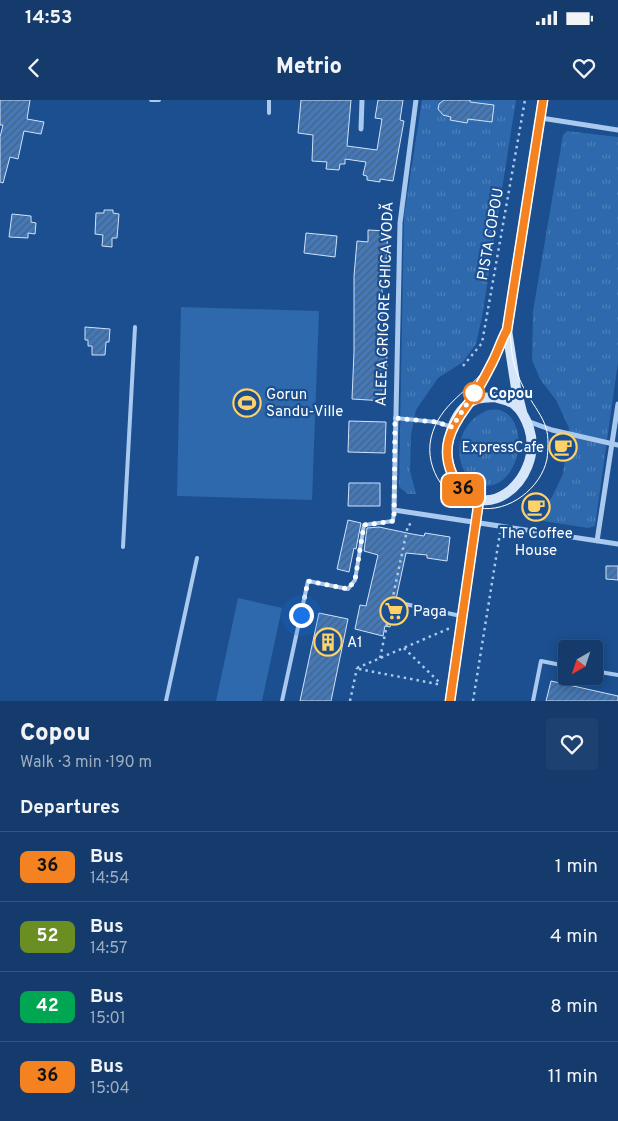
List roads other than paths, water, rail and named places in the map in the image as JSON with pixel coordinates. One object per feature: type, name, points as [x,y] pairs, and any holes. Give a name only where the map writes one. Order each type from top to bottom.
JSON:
[{"type":"main road","points":[[466,408],[492,364],[507,330],[544,100]]},
{"type":"main road","points":[[507,330],[516,388],[531,435],[529,463],[513,489],[500,498],[479,500],[471,497],[454,478],[449,465],[448,450],[452,427],[459,415],[475,400],[494,397],[514,403],[524,417]]},
{"type":"main road","points":[[450,701],[479,500]]},
{"type":"street","points":[[361,128],[362,100]]},
{"type":"street","name":"ALEEA GRIGORE GHICA VODĂ","points":[[394,510],[400,223],[416,100]]},
{"type":"street","points":[[541,118],[618,130]]},
{"type":"street","points":[[597,541],[618,404]]},
{"type":"street","points":[[524,417],[552,430],[618,445]]},
{"type":"street","points":[[394,510],[618,544]]},
{"type":"lane","points":[[151,100],[159,100]]},
{"type":"lane","points":[[269,113],[270,100]]},
{"type":"lane","points":[[123,548],[135,327]]},
{"type":"lane","points":[[395,418],[436,422],[452,427]]},
{"type":"lane","points":[[282,701],[308,581],[348,589],[355,580],[364,525],[394,521],[394,510]]},
{"type":"lane","points":[[166,701],[197,558]]},
{"type":"lane","points":[[405,604],[463,616]]},
{"type":"lane","points":[[533,701],[541,661],[558,664]]},
{"type":"lane","points":[[603,673],[618,676]]},
{"type":"tram line","points":[[540,100],[505,330],[491,360],[482,373],[441,415],[431,438],[431,461],[440,483],[457,499],[467,505],[479,508],[501,507],[522,496],[538,480],[544,470],[547,459],[548,439],[545,424],[524,388],[514,364],[510,330],[546,100]]},
{"type":"place","name":"Copou","points":[[474,393]]},
{"type":"place","name":"Gorun Sandu-Ville","points":[[247,403]]},
{"type":"place","name":"ExpressCafe","points":[[563,447]]},
{"type":"place","name":"The Coffee House","points":[[536,507]]},
{"type":"place","name":"Paga","points":[[394,611]]},
{"type":"place","name":"A1","points":[[328,642]]}]
